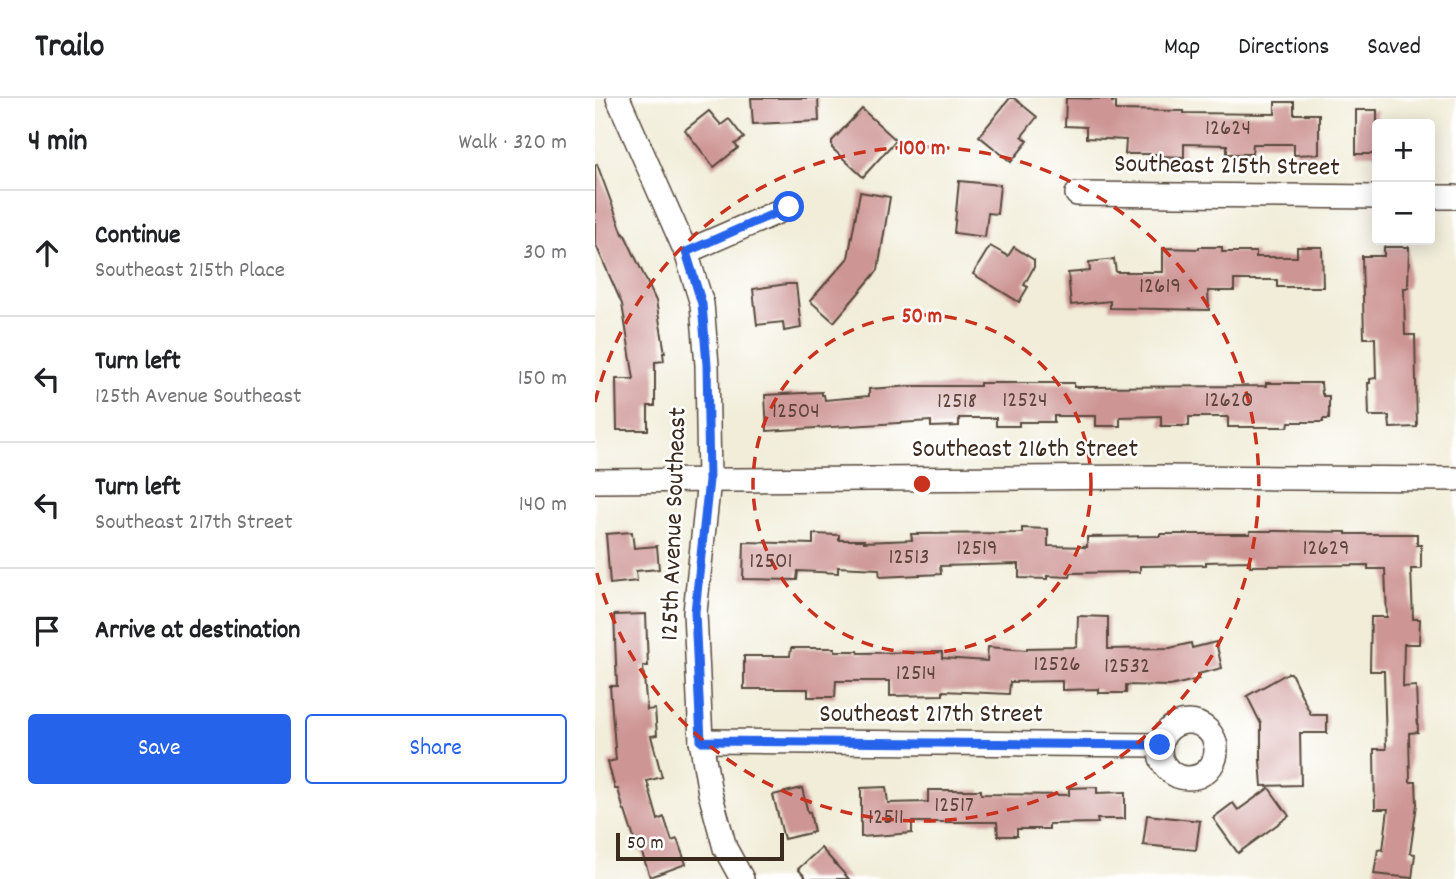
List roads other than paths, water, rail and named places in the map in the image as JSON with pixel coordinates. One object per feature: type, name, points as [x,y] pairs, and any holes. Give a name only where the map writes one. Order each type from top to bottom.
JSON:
[{"type":"street","name":"125th Avenue Southeast","points":[[618,98],[686,252],[702,304],[707,365],[709,480],[695,612],[701,741],[710,793],[725,848],[742,879]]},
{"type":"street","name":"Southeast 215th Street","points":[[1077,194],[1372,197]]},
{"type":"street","points":[[1435,197],[1456,198]]},
{"type":"street","points":[[686,252],[789,207]]},
{"type":"street","name":"Southeast 216th Street","points":[[595,481],[1156,477],[1456,479]]},
{"type":"street","name":"Southeast 217th Street","points":[[701,741],[1160,745]]}]
